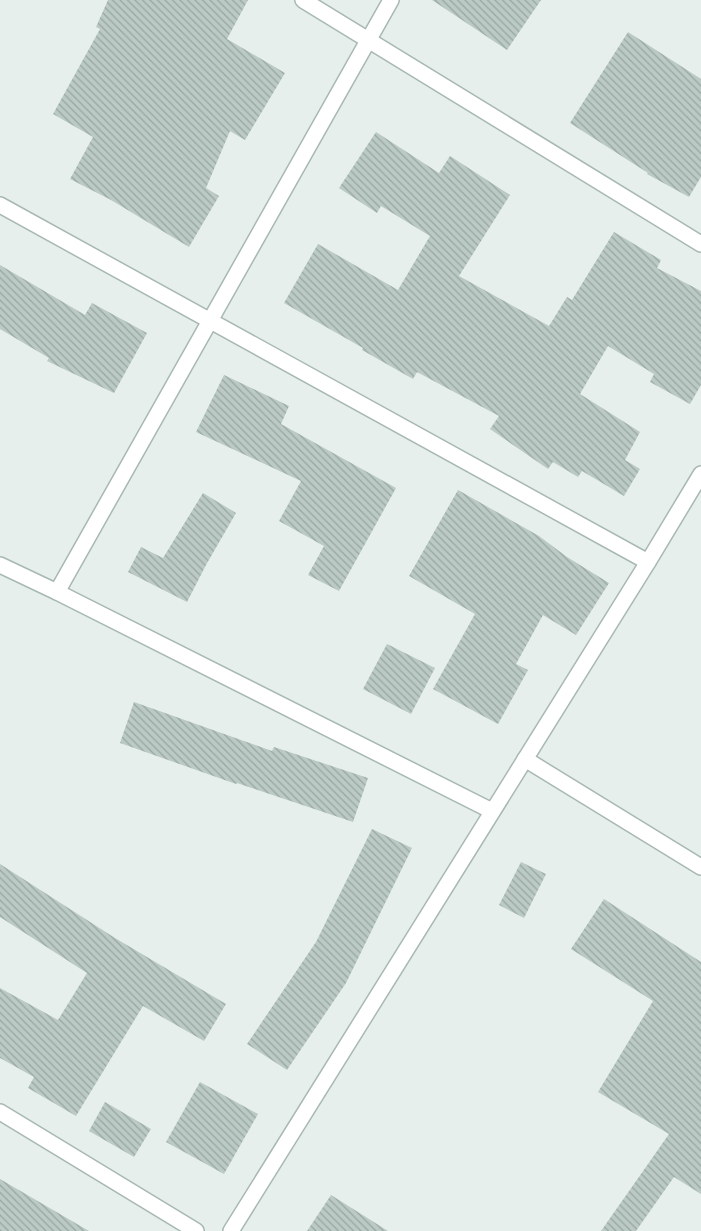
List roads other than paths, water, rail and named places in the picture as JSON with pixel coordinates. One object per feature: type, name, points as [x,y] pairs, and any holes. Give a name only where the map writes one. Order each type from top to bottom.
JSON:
[{"type":"street","points":[[303,0],[701,244]]},
{"type":"street","points":[[57,592],[391,0]]},
{"type":"street","points":[[0,205],[648,562]]},
{"type":"street","points":[[231,1231],[701,474]]},
{"type":"street","points":[[0,565],[492,811]]},
{"type":"street","points":[[525,759],[701,867]]},
{"type":"street","points":[[0,1112],[196,1231]]}]
